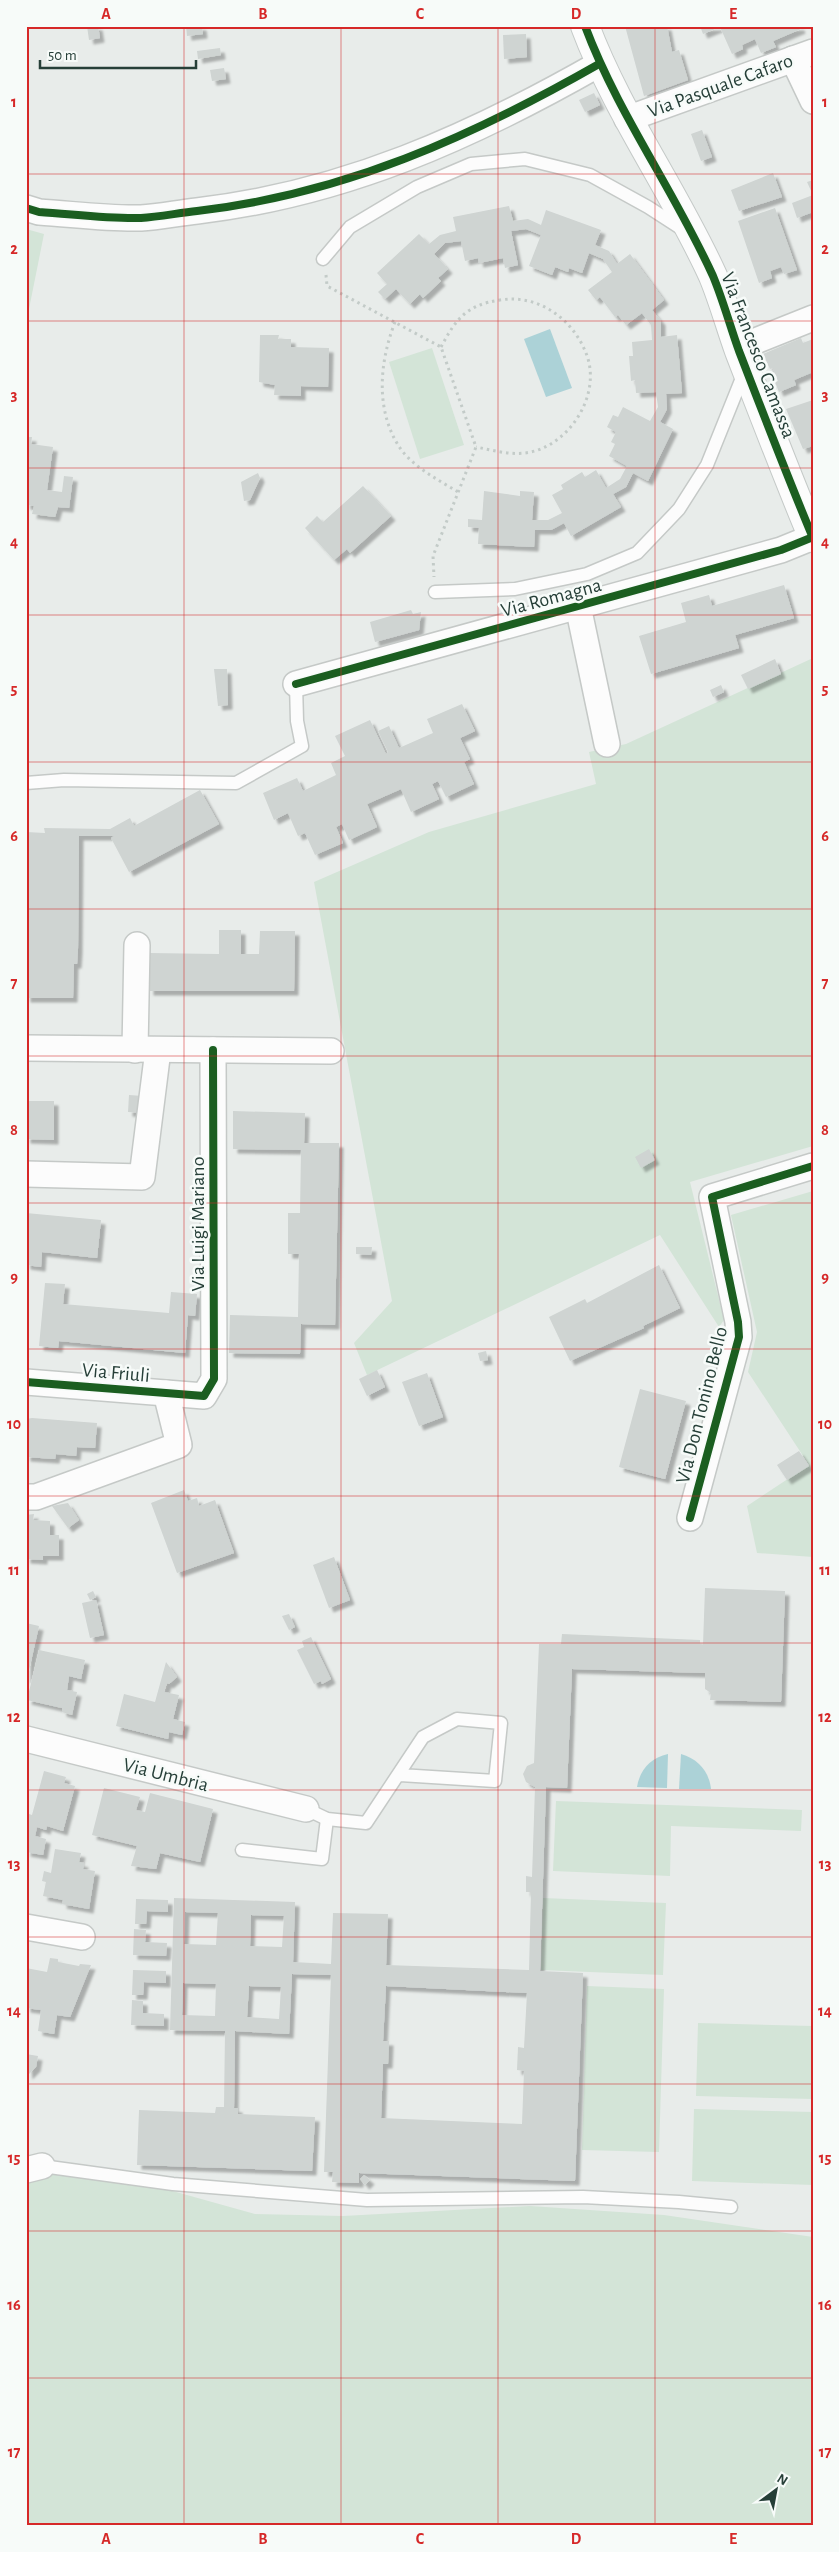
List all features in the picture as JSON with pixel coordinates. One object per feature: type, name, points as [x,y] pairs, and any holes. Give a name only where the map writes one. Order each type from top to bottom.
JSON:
[{"type":"street","name":"Via Francesco Camassa","points":[[585,26],[599,64],[626,119],[669,189],[713,277],[742,358],[804,493],[813,538]]},
{"type":"street","points":[[803,55],[813,101]]},
{"type":"street","name":"Via Pasquale Cafaro","points":[[626,119],[803,55]]},
{"type":"street","points":[[26,208],[38,212],[140,218],[238,206],[304,192],[380,170],[484,126],[544,96],[599,64]]},
{"type":"street","points":[[742,358],[813,318]]},
{"type":"street","name":"Via Romagna","points":[[296,684],[781,550],[813,538]]},
{"type":"street","points":[[578,606],[607,744]]},
{"type":"street","points":[[26,1174],[142,1176],[147,1050],[137,944]]},
{"type":"street","points":[[26,1048],[331,1051]]},
{"type":"street","name":"Via Luigi Mariano","points":[[204,1396],[214,1379],[213,1050]]},
{"type":"street","name":"Via Don Tonino Bello","points":[[690,1518],[739,1337],[738,1322],[712,1197],[813,1166]]},
{"type":"street","name":"Via Friuli","points":[[26,1382],[204,1396]]},
{"type":"street","points":[[26,1497],[36,1497],[179,1445],[166,1393]]},
{"type":"street","name":"Via Umbria","points":[[26,1739],[316,1814]]},
{"type":"street","points":[[26,1927],[82,1937]]},
{"type":"lane","points":[[324,259],[350,227],[418,187],[471,164],[525,159],[590,175],[648,207],[693,236]]},
{"type":"lane","points":[[435,592],[515,589],[587,574],[637,553],[679,509],[707,465],[742,358]]},
{"type":"lane","points":[[26,783],[64,780],[236,783],[302,746],[297,720],[296,684]]},
{"type":"lane","points":[[242,1850],[322,1859],[316,1814],[366,1823],[400,1774],[423,1736],[457,1719],[501,1723],[495,1781],[400,1774]]},
{"type":"lane","points":[[34,2168],[173,2184],[367,2200],[584,2197],[731,2207]]},
{"type":"path","points":[[324,259],[327,286],[441,348],[476,447],[433,556],[435,592]]},
{"type":"path","points":[[441,348],[454,324],[479,303],[514,298],[547,307],[572,327],[587,354],[590,383],[582,411],[568,432],[550,446],[525,453],[503,453],[476,447]]},
{"type":"path","points":[[395,322],[386,344],[381,382],[386,413],[398,445],[423,471],[458,492]]},
{"type":"green space","points":[[579,26],[579,28],[353,27]]},
{"type":"green space","points":[[26,229],[44,234],[26,324]]},
{"type":"green space","points":[[432,348],[464,445],[420,459],[389,362]]},
{"type":"green space","points":[[813,658],[813,1146],[690,1182],[724,1320],[719,1327],[660,1235],[367,1375],[354,1343],[392,1301],[314,882],[429,832],[596,784],[589,752],[626,744]]},
{"type":"green space","points":[[813,1191],[813,1557],[757,1553],[747,1506],[809,1465],[748,1372],[757,1332],[731,1215]]},
{"type":"green space","points":[[556,1801],[802,1810],[801,1831],[671,1826],[670,1876],[553,1871]]},
{"type":"green space","points":[[543,1898],[666,1903],[663,1975],[541,1970]]},
{"type":"green space","points":[[587,1986],[664,1989],[659,2152],[582,2150]]},
{"type":"green space","points":[[698,2023],[813,2026],[813,2099],[696,2096]]},
{"type":"green space","points":[[694,2109],[813,2112],[813,2185],[692,2181]]},
{"type":"green space","points":[[42,2171],[169,2190],[255,2214],[343,2216],[530,2206],[664,2215],[813,2237],[813,2526],[26,2526],[26,2181]]},
{"type":"water","points":[[550,329],[572,388],[546,397],[524,339]]},
{"type":"water","points":[[668,1754],[667,1788],[637,1787],[638,1781],[647,1765],[656,1758]]},
{"type":"water","points":[[681,1754],[693,1759],[702,1767],[708,1777],[711,1789],[679,1789]]},
{"type":"building","points":[[87,26],[98,26],[100,38],[89,40]]},
{"type":"building","points":[[186,26],[202,26],[203,34],[187,36]]},
{"type":"building","points":[[625,26],[667,26],[672,52],[679,50],[688,80],[644,96]]},
{"type":"building","points":[[700,26],[800,26],[801,29],[773,41],[776,47],[761,53],[755,39],[742,45],[743,49],[732,54],[720,27],[703,34]]},
{"type":"building","points":[[526,34],[527,57],[504,59],[503,35]]},
{"type":"building","points":[[220,48],[221,55],[198,59],[197,51]]},
{"type":"building","points":[[224,68],[226,79],[212,81],[210,70]]},
{"type":"building","points":[[594,93],[600,105],[585,112],[579,100]]},
{"type":"building","points":[[702,130],[712,157],[701,161],[691,134]]},
{"type":"building","points":[[773,173],[782,197],[739,211],[731,190]]},
{"type":"building","points":[[813,180],[813,195],[807,182]]},
{"type":"building","points":[[813,195],[813,212],[797,218],[792,203]]},
{"type":"building","points":[[509,206],[513,221],[528,219],[541,225],[546,210],[601,230],[595,245],[609,251],[617,264],[630,254],[664,300],[652,310],[661,321],[661,337],[677,335],[682,393],[666,394],[667,409],[660,422],[673,429],[648,481],[633,473],[626,487],[613,494],[621,507],[571,536],[564,523],[551,530],[535,530],[534,547],[478,544],[479,528],[468,527],[468,519],[482,520],[484,491],[520,496],[520,491],[534,492],[532,520],[548,520],[562,513],[552,495],[563,489],[561,485],[582,472],[585,477],[596,470],[606,488],[620,479],[627,466],[609,456],[615,444],[611,442],[616,432],[607,427],[613,415],[618,417],[623,407],[650,421],[658,407],[656,392],[636,393],[635,380],[631,381],[629,356],[633,356],[632,342],[652,340],[651,325],[642,313],[626,325],[618,315],[615,317],[600,297],[596,300],[588,290],[612,272],[603,259],[589,253],[582,273],[569,268],[568,272],[555,267],[552,275],[529,266],[541,235],[526,229],[511,231],[518,265],[505,268],[503,258],[479,263],[478,258],[465,261],[461,241],[445,243],[434,254],[448,269],[438,278],[441,281],[423,298],[420,294],[410,304],[396,289],[385,299],[378,292],[387,284],[377,273],[419,234],[429,244],[440,235],[456,231],[453,217]]},
{"type":"building","points":[[775,208],[797,270],[784,274],[781,267],[770,271],[772,278],[759,283],[738,221]]},
{"type":"building","points":[[260,335],[279,335],[278,339],[291,339],[291,347],[329,348],[328,387],[301,386],[301,396],[274,395],[275,385],[259,382]]},
{"type":"building","points":[[801,338],[803,343],[813,339],[813,372],[794,380],[796,385],[779,392],[775,382],[778,381],[773,368],[770,369],[763,354]]},
{"type":"building","points":[[813,400],[813,446],[803,449],[786,409]]},
{"type":"building","points":[[26,437],[32,437],[31,444],[53,447],[47,490],[62,492],[64,476],[73,477],[69,508],[58,507],[55,517],[32,514],[34,506],[26,505]]},
{"type":"building","points":[[258,473],[260,478],[250,500],[244,501],[241,482]]},
{"type":"building","points":[[363,486],[391,516],[350,553],[347,549],[334,560],[305,528],[317,516],[323,522]]},
{"type":"building","points":[[784,585],[794,618],[735,635],[739,648],[651,674],[639,636],[686,622],[681,603],[709,595],[712,606]]},
{"type":"building","points":[[411,610],[413,614],[421,612],[419,630],[375,642],[370,622]]},
{"type":"building","points":[[775,659],[781,674],[748,689],[741,675]]},
{"type":"building","points":[[214,669],[227,669],[228,705],[218,706]]},
{"type":"building","points":[[721,685],[724,692],[713,697],[710,690]]},
{"type":"building","points":[[462,704],[475,731],[460,738],[470,759],[464,762],[474,784],[446,797],[438,781],[432,784],[439,799],[411,812],[401,789],[367,804],[377,827],[349,840],[342,824],[336,827],[343,843],[315,855],[305,833],[298,836],[288,813],[274,820],[263,793],[297,778],[303,791],[336,775],[331,763],[345,756],[335,736],[370,720],[386,754],[388,752],[378,731],[389,726],[399,748],[433,733],[427,719]]},
{"type":"building","points":[[200,790],[219,824],[129,872],[111,838],[114,836],[79,836],[78,949],[77,964],[74,964],[73,998],[26,998],[26,832],[45,833],[44,828],[110,829],[130,818],[134,826]]},
{"type":"building","points":[[219,930],[241,930],[241,954],[259,954],[260,931],[295,931],[294,991],[149,991],[149,953],[219,954]]},
{"type":"building","points":[[129,1095],[143,1096],[142,1113],[128,1112]]},
{"type":"building","points":[[26,1101],[54,1101],[54,1140],[26,1139]]},
{"type":"building","points":[[233,1111],[305,1113],[304,1143],[339,1143],[335,1325],[301,1324],[300,1354],[229,1353],[230,1315],[298,1317],[299,1254],[288,1254],[288,1213],[300,1213],[301,1150],[233,1149]]},
{"type":"building","points":[[649,1149],[655,1160],[641,1168],[635,1157]]},
{"type":"building","points":[[26,1213],[101,1220],[97,1258],[42,1252],[41,1267],[26,1265]]},
{"type":"building","points":[[356,1247],[372,1247],[371,1255],[356,1254]]},
{"type":"building","points":[[659,1265],[680,1308],[643,1326],[644,1328],[570,1361],[549,1317],[585,1299],[587,1303]]},
{"type":"building","points":[[45,1283],[65,1284],[63,1304],[169,1313],[171,1292],[197,1294],[195,1316],[188,1315],[185,1353],[59,1341],[58,1348],[39,1346]]},
{"type":"building","points":[[486,1351],[488,1360],[480,1361],[478,1353]]},
{"type":"building","points":[[377,1370],[385,1387],[367,1396],[359,1379]]},
{"type":"building","points":[[427,1373],[443,1417],[419,1426],[402,1382]]},
{"type":"building","points":[[640,1389],[686,1401],[665,1479],[619,1467]]},
{"type":"building","points":[[26,1419],[97,1423],[95,1448],[77,1447],[76,1456],[56,1454],[55,1459],[26,1457]]},
{"type":"building","points":[[799,1451],[809,1466],[787,1480],[777,1465]]},
{"type":"building","points":[[184,1490],[188,1501],[197,1498],[199,1506],[215,1500],[234,1553],[177,1573],[151,1503]]},
{"type":"building","points":[[68,1503],[79,1520],[68,1528],[52,1506]]},
{"type":"building","points":[[34,1514],[33,1520],[50,1521],[50,1535],[59,1535],[59,1556],[43,1556],[43,1560],[26,1559],[26,1515]]},
{"type":"building","points":[[334,1557],[350,1600],[329,1608],[313,1565]]},
{"type":"building","points":[[705,1588],[785,1591],[781,1702],[710,1700],[711,1693],[705,1689],[705,1673],[572,1669],[567,1788],[546,1787],[540,1971],[583,1973],[575,2181],[359,2173],[359,2183],[332,2182],[333,2172],[324,2172],[331,1975],[292,1974],[289,2034],[235,2031],[234,2108],[238,2108],[238,2114],[315,2117],[312,2171],[137,2165],[139,2110],[215,2113],[216,2107],[224,2107],[225,2031],[170,2030],[174,1898],[295,1902],[293,1962],[331,1964],[333,1913],[388,1914],[386,1965],[529,1970],[531,1892],[526,1892],[526,1876],[532,1877],[535,1787],[526,1782],[523,1774],[527,1766],[534,1763],[539,1644],[561,1644],[562,1634],[700,1640],[700,1644],[703,1645]],"holes":[[[185,1912],[218,1913],[216,1945],[184,1944]],[[251,1915],[284,1916],[282,1947],[250,1946]],[[183,1983],[216,1984],[215,2016],[182,2015]],[[249,1986],[281,1987],[279,2019],[247,2017]],[[386,1986],[527,1993],[524,2048],[518,2047],[517,2070],[524,2071],[522,2124],[381,2118],[383,2064],[388,2064],[389,2041],[383,2041]]]},
{"type":"building","points":[[93,1591],[96,1597],[90,1600],[87,1594]]},
{"type":"building","points":[[96,1600],[104,1635],[90,1638],[82,1603]]},
{"type":"building","points":[[289,1614],[295,1627],[289,1630],[282,1616]]},
{"type":"building","points":[[26,1623],[39,1626],[27,1679],[26,1679]]},
{"type":"building","points":[[311,1637],[331,1679],[322,1684],[321,1681],[314,1684],[297,1650],[304,1647],[302,1641]]},
{"type":"building","points":[[39,1650],[85,1660],[81,1679],[69,1676],[67,1690],[77,1692],[72,1715],[62,1712],[62,1708],[27,1700]]},
{"type":"building","points":[[166,1662],[177,1677],[169,1684],[167,1683],[164,1692],[179,1695],[173,1719],[185,1722],[182,1735],[169,1732],[168,1739],[116,1726],[124,1694],[155,1702]]},
{"type":"building","points":[[44,1771],[66,1777],[64,1783],[75,1786],[63,1831],[47,1826],[46,1830],[37,1827],[35,1836],[46,1839],[43,1855],[26,1852],[29,1835],[26,1834],[26,1813],[32,1815]]},
{"type":"building","points":[[104,1788],[140,1797],[136,1810],[145,1812],[150,1793],[213,1809],[200,1862],[160,1853],[156,1869],[131,1866],[137,1846],[92,1835]]},
{"type":"building","points":[[55,1849],[81,1853],[79,1862],[84,1863],[83,1869],[95,1871],[89,1909],[62,1904],[63,1900],[43,1896],[46,1882],[42,1881],[44,1871],[51,1873]]},
{"type":"building","points":[[136,1899],[168,1900],[168,1912],[147,1911],[146,1924],[135,1924]]},
{"type":"building","points":[[134,1929],[146,1930],[145,1942],[167,1943],[166,1956],[133,1955]]},
{"type":"building","points":[[50,1958],[58,1959],[58,1962],[79,1966],[80,1964],[91,1965],[70,2017],[57,2015],[54,2034],[38,2031],[41,2010],[26,2008],[26,1968],[47,1972]]},
{"type":"building","points":[[133,1970],[166,1971],[166,1983],[144,1982],[143,1995],[132,1995]]},
{"type":"building","points":[[132,2000],[143,2001],[143,2013],[164,2014],[164,2026],[131,2025]]},
{"type":"building","points":[[26,2054],[38,2056],[36,2067],[28,2075]]},
{"type":"building","points":[[364,2175],[370,2180],[365,2185],[360,2179]]},
{"type":"cycle path","points":[[585,26],[613,90],[698,244],[713,276],[739,351],[813,538]]},
{"type":"cycle path","points":[[26,208],[39,212],[141,218],[251,203],[304,191],[355,176],[454,138],[551,91],[599,64]]},
{"type":"cycle path","points":[[296,684],[781,550],[813,537]]},
{"type":"cycle path","points":[[26,1382],[204,1396],[214,1379],[213,1050]]},
{"type":"cycle path","points":[[690,1518],[739,1337],[738,1322],[712,1197],[813,1166]]}]
